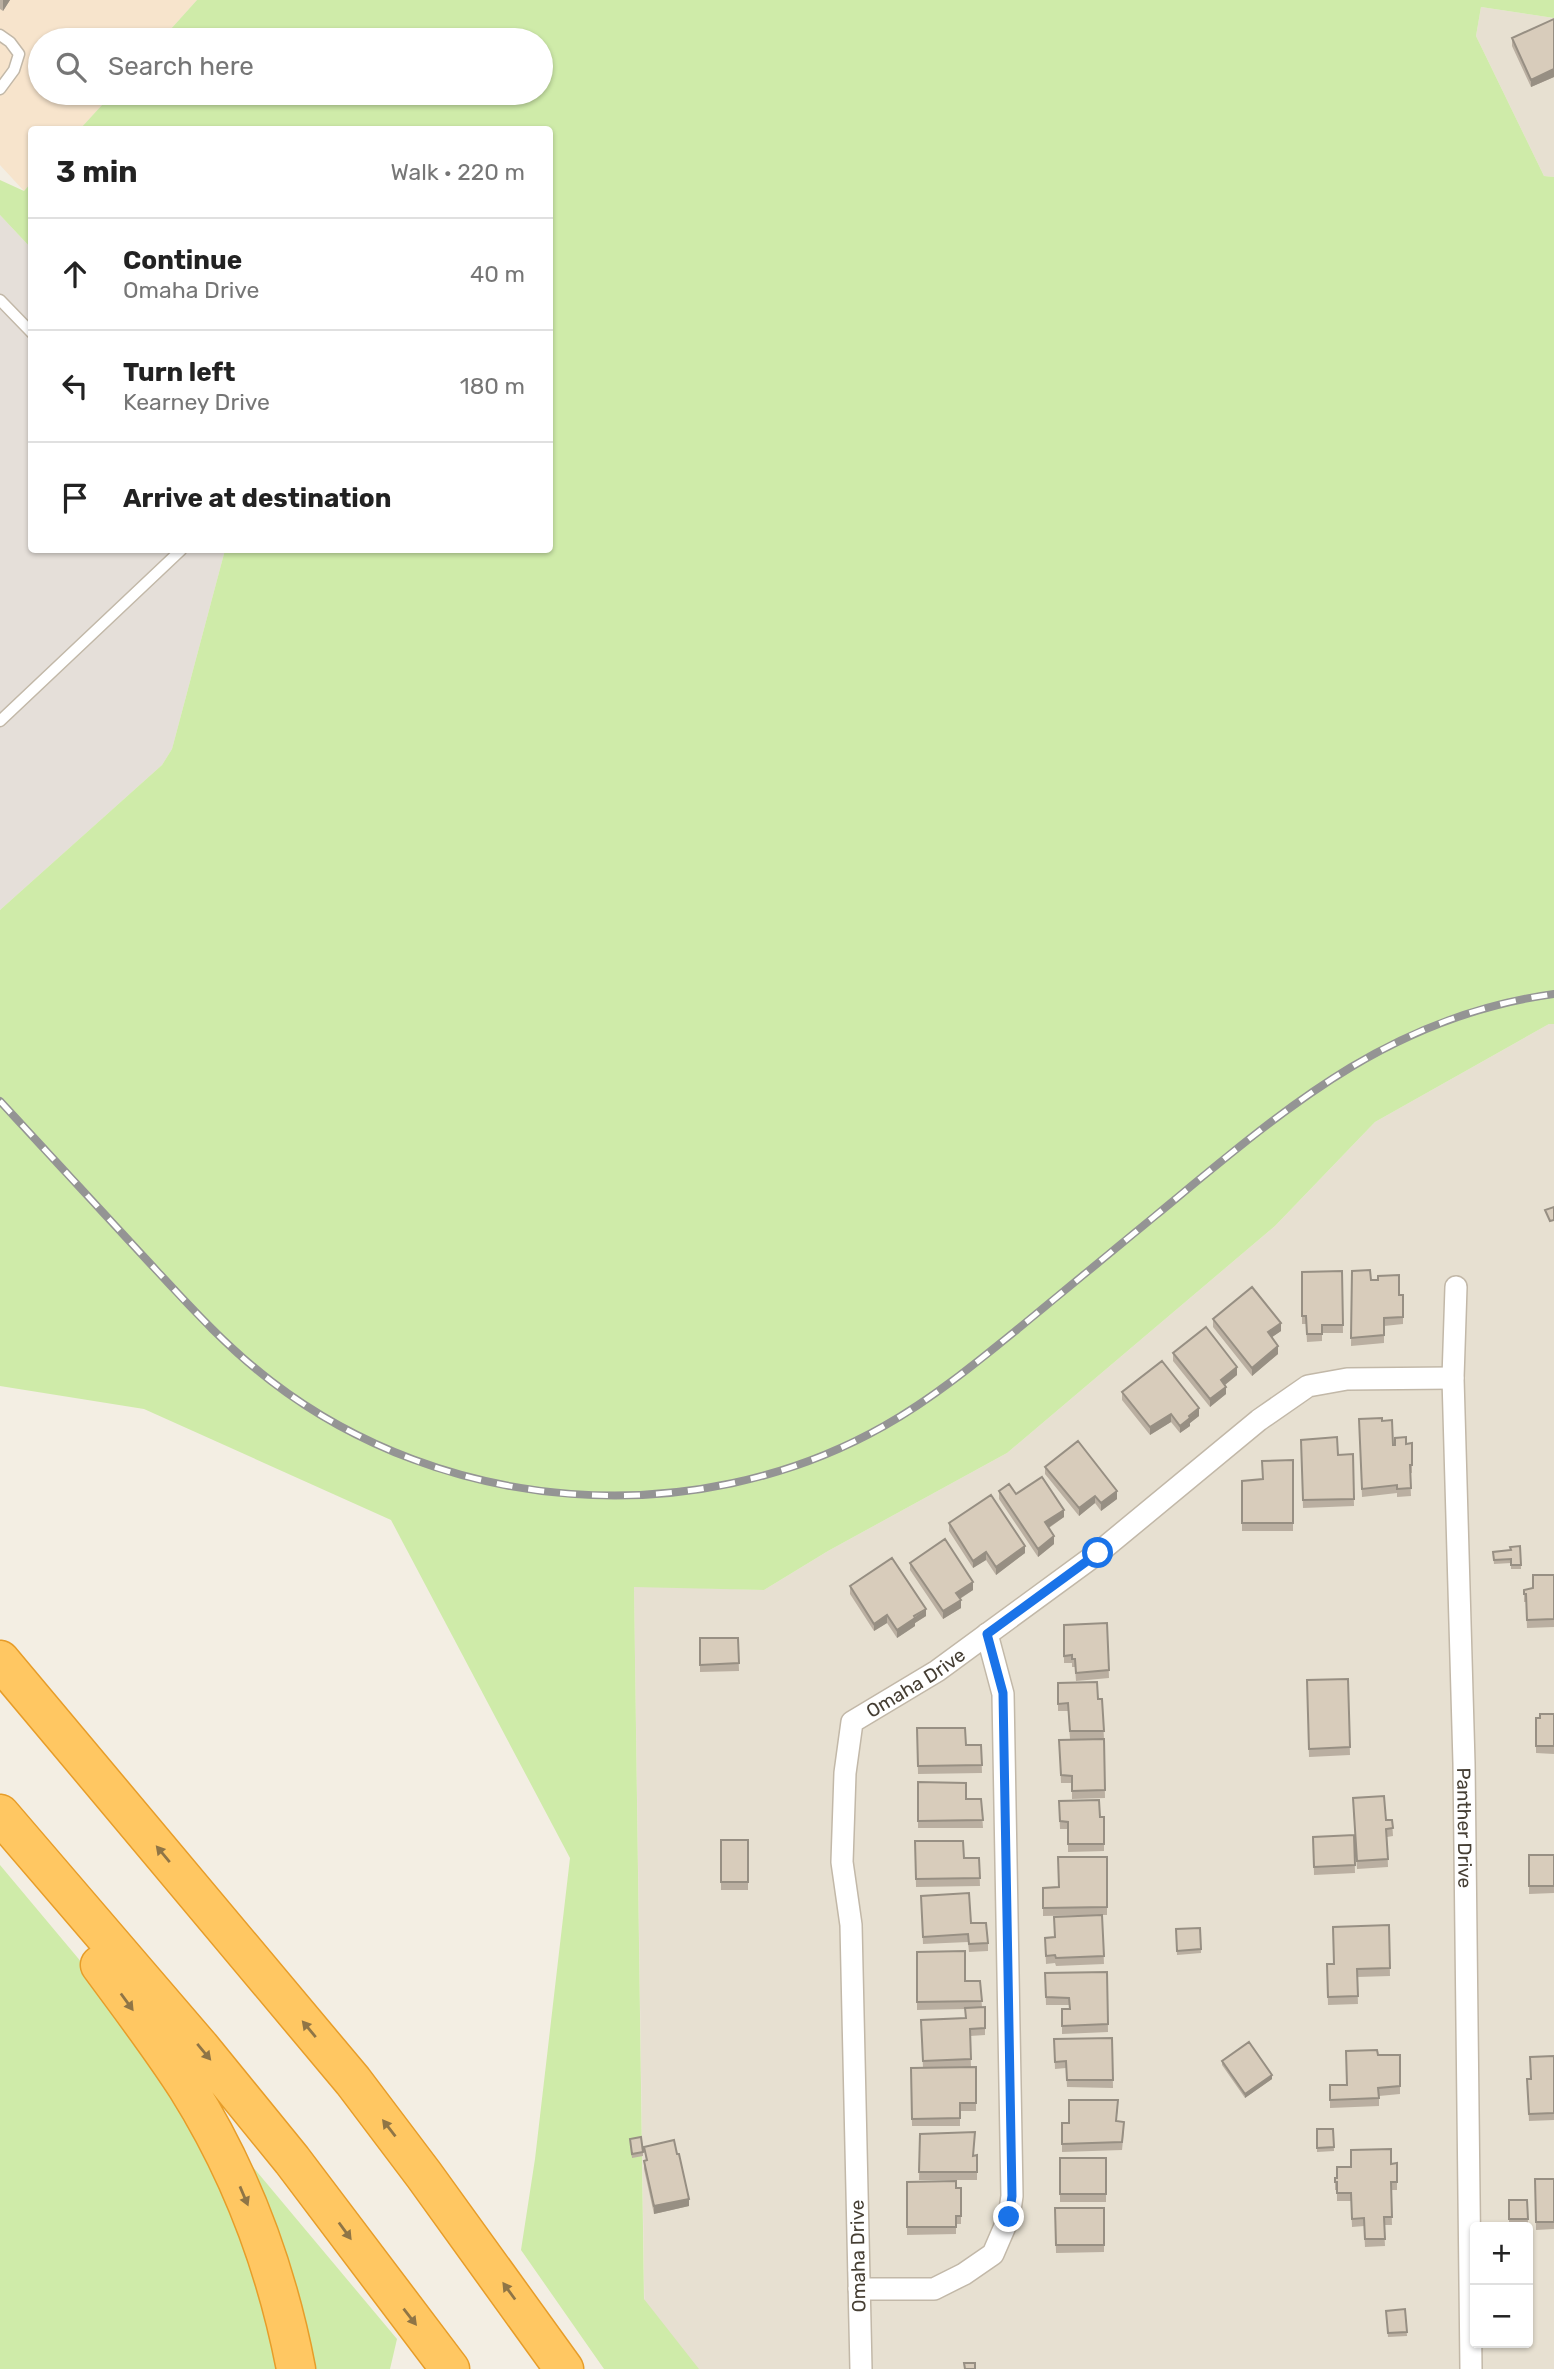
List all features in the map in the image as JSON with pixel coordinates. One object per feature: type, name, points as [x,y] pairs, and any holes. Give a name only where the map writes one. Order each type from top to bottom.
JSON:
[{"type":"highway","points":[[0,1660],[353,2081],[557,2358]]},
{"type":"highway","points":[[0,1814],[292,2160],[450,2369]]},
{"type":"highway","points":[[0,1828],[156,2042],[188,2089],[218,2142],[259,2234],[288,2326],[296,2369]]},
{"type":"street","name":"Panther Drive","points":[[1456,1287],[1453,1378],[1464,1763],[1471,2369]]},
{"type":"street","name":"Omaha Drive","points":[[861,2369],[850,1925],[842,1862],[845,1773],[852,1722],[937,1671],[1098,1553],[1259,1420],[1308,1386],[1347,1379],[1453,1378]]},
{"type":"street","points":[[859,2289],[933,2288],[964,2274],[993,2254],[1009,2217],[1012,2196],[1003,1693],[987,1634]]},
{"type":"lane","points":[[0,35],[10,42],[19,54],[14,70],[0,89]]},
{"type":"lane","points":[[0,300],[28,329]]},
{"type":"lane","points":[[0,721],[178,553]]},
{"type":"shaded area","points":[[0,0],[197,0],[172,28],[28,28],[28,105],[102,105],[83,126],[28,126],[28,186],[24,191],[0,165]]},
{"type":"shaded area","points":[[1481,7],[1554,18],[1554,177],[1544,176],[1476,36]]},
{"type":"shaded area","points":[[0,215],[28,245],[28,553],[224,553],[172,749],[162,765],[0,910]]},
{"type":"shaded area","points":[[1549,1024],[1554,1024],[1554,2369],[664,2369],[645,2348],[634,1586],[764,1590],[828,1551],[1007,1453],[1275,1226],[1375,1122]]},
{"type":"green space","points":[[197,0],[1554,0],[1554,18],[1481,7],[1476,36],[1544,176],[1554,177],[1554,1024],[1549,1024],[1375,1122],[1275,1226],[1007,1453],[828,1551],[764,1590],[634,1587],[644,2299],[699,2369],[604,2369],[521,2250],[535,2159],[570,1858],[391,1520],[144,1409],[0,1386],[0,910],[162,765],[172,749],[224,553],[553,553],[553,126],[83,126],[102,105],[553,105],[553,28],[172,28]]},
{"type":"green space","points":[[0,180],[24,191],[28,186],[28,245],[0,215]]},
{"type":"green space","points":[[0,1865],[397,2339],[390,2369],[0,2369]]},
{"type":"building","points":[[1554,19],[1554,69],[1531,80],[1512,38]]},
{"type":"building","points":[[1554,1207],[1554,1220],[1550,1221],[1545,1210]]},
{"type":"building","points":[[1370,1270],[1371,1280],[1378,1280],[1378,1276],[1399,1275],[1403,1317],[1384,1318],[1384,1335],[1351,1338],[1352,1271]]},
{"type":"building","points":[[1342,1271],[1343,1325],[1322,1325],[1322,1334],[1307,1334],[1306,1316],[1302,1316],[1302,1272]]},
{"type":"building","points":[[1252,1287],[1281,1323],[1268,1332],[1278,1346],[1252,1368],[1213,1319]]},
{"type":"building","points":[[1206,1327],[1237,1367],[1221,1380],[1226,1387],[1210,1399],[1173,1353]]},
{"type":"building","points":[[1162,1361],[1199,1408],[1180,1426],[1171,1414],[1150,1427],[1122,1392]]},
{"type":"building","points":[[1382,1418],[1382,1421],[1392,1420],[1393,1445],[1395,1438],[1406,1437],[1406,1444],[1412,1443],[1411,1488],[1397,1489],[1397,1485],[1362,1489],[1359,1419]]},
{"type":"building","points":[[1337,1437],[1338,1455],[1353,1454],[1354,1499],[1303,1500],[1301,1440]]},
{"type":"building","points":[[1078,1441],[1117,1491],[1101,1503],[1095,1496],[1079,1508],[1045,1467]]},
{"type":"building","points":[[1293,1460],[1293,1523],[1242,1523],[1242,1481],[1263,1479],[1262,1461]]},
{"type":"building","points":[[1042,1477],[1064,1510],[1045,1522],[1054,1536],[1038,1549],[999,1491],[1009,1484],[1016,1494]]},
{"type":"building","points":[[991,1495],[1025,1546],[996,1567],[986,1552],[973,1561],[949,1523]]},
{"type":"building","points":[[945,1539],[973,1582],[956,1593],[961,1600],[943,1611],[910,1563]]},
{"type":"building","points":[[1520,1546],[1521,1565],[1511,1565],[1511,1559],[1494,1560],[1493,1552]]},
{"type":"building","points":[[892,1558],[926,1609],[897,1630],[887,1615],[874,1624],[850,1586]]},
{"type":"building","points":[[1533,1575],[1554,1575],[1554,1619],[1527,1620],[1524,1590],[1533,1588]]},
{"type":"building","points":[[1107,1623],[1109,1670],[1076,1673],[1075,1659],[1072,1659],[1072,1655],[1064,1656],[1064,1625]]},
{"type":"building","points":[[700,1638],[738,1638],[739,1663],[700,1665]]},
{"type":"building","points":[[1348,1679],[1350,1747],[1309,1749],[1307,1680]]},
{"type":"building","points":[[1097,1682],[1098,1699],[1102,1699],[1104,1731],[1070,1731],[1068,1703],[1058,1704],[1058,1683]]},
{"type":"building","points":[[1540,1714],[1554,1714],[1554,1746],[1536,1746],[1536,1718],[1540,1718]]},
{"type":"building","points":[[917,1728],[965,1728],[966,1745],[981,1745],[982,1765],[918,1766]]},
{"type":"building","points":[[1104,1739],[1105,1790],[1072,1791],[1072,1776],[1061,1775],[1059,1740]]},
{"type":"building","points":[[918,1782],[966,1783],[966,1799],[981,1799],[983,1820],[918,1821]]},
{"type":"building","points":[[1384,1796],[1386,1820],[1392,1820],[1393,1828],[1386,1829],[1388,1859],[1357,1861],[1353,1798]]},
{"type":"building","points":[[1099,1800],[1100,1817],[1104,1817],[1104,1844],[1068,1844],[1068,1822],[1060,1821],[1059,1801]]},
{"type":"building","points":[[1354,1835],[1355,1865],[1314,1867],[1313,1837]]},
{"type":"building","points":[[721,1840],[748,1840],[748,1882],[721,1882]]},
{"type":"building","points":[[915,1841],[963,1841],[964,1858],[979,1858],[980,1878],[916,1879]]},
{"type":"building","points":[[1529,1855],[1554,1855],[1554,1886],[1529,1886]]},
{"type":"building","points":[[1058,1857],[1107,1857],[1107,1907],[1043,1908],[1043,1888],[1059,1887]]},
{"type":"building","points":[[969,1893],[971,1923],[986,1923],[988,1943],[969,1944],[968,1934],[923,1937],[921,1896]]},
{"type":"building","points":[[1102,1915],[1104,1956],[1046,1956],[1045,1938],[1055,1937],[1054,1917]]},
{"type":"building","points":[[1389,1925],[1390,1968],[1357,1969],[1358,1996],[1328,1997],[1327,1964],[1334,1964],[1333,1927]]},
{"type":"building","points":[[1200,1928],[1201,1949],[1177,1951],[1176,1929]]},
{"type":"building","points":[[965,1951],[965,1981],[980,1981],[982,2001],[917,2002],[917,1952]]},
{"type":"building","points":[[1107,1972],[1108,2024],[1062,2026],[1062,2009],[1070,2009],[1069,1998],[1046,1997],[1045,1973]]},
{"type":"building","points":[[985,2007],[985,2028],[970,2029],[971,2059],[923,2061],[921,2020],[966,2018],[965,2008]]},
{"type":"building","points":[[1112,2038],[1113,2080],[1067,2080],[1066,2061],[1055,2062],[1054,2039]]},
{"type":"building","points":[[1249,2042],[1272,2075],[1245,2094],[1222,2061]]},
{"type":"building","points":[[1377,2050],[1378,2055],[1400,2055],[1400,2086],[1378,2088],[1379,2098],[1330,2100],[1330,2085],[1347,2085],[1346,2051]]},
{"type":"building","points":[[1554,2056],[1554,2113],[1529,2114],[1527,2079],[1531,2079],[1530,2057]]},
{"type":"building","points":[[976,2067],[976,2103],[960,2103],[960,2118],[912,2119],[911,2068]]},
{"type":"building","points":[[1069,2100],[1118,2100],[1116,2121],[1124,2122],[1122,2142],[1062,2144],[1062,2123],[1069,2123]]},
{"type":"building","points":[[1317,2129],[1333,2129],[1334,2147],[1317,2148]]},
{"type":"building","points":[[975,2132],[973,2156],[977,2155],[977,2172],[919,2172],[920,2134]]},
{"type":"building","points":[[641,2137],[643,2152],[632,2154],[630,2139]]},
{"type":"building","points":[[674,2140],[689,2199],[654,2206],[644,2161],[647,2160],[644,2147]]},
{"type":"building","points":[[1391,2149],[1391,2164],[1397,2163],[1397,2182],[1391,2182],[1392,2217],[1384,2217],[1385,2239],[1365,2239],[1364,2218],[1352,2219],[1351,2193],[1337,2193],[1337,2167],[1351,2167],[1351,2150]]},
{"type":"building","points":[[1060,2158],[1106,2158],[1106,2194],[1060,2194]]},
{"type":"building","points":[[1535,2179],[1554,2179],[1554,2222],[1536,2222]]},
{"type":"building","points":[[956,2181],[956,2188],[961,2188],[961,2216],[956,2216],[956,2227],[907,2227],[907,2182]]},
{"type":"building","points":[[1509,2200],[1527,2200],[1528,2219],[1509,2219]]},
{"type":"building","points":[[1055,2208],[1104,2208],[1104,2245],[1056,2245]]},
{"type":"building","points":[[1405,2309],[1407,2332],[1388,2333],[1386,2311]]},
{"type":"building","points":[[964,2363],[975,2363],[975,2369],[965,2369]]},
{"type":"railway","points":[[0,1101],[221,1338],[271,1381],[339,1426],[413,1459],[491,1482],[571,1494],[652,1494],[732,1483],[810,1461],[884,1426],[970,1367],[1246,1141],[1338,1075],[1387,1047],[1438,1024],[1494,1006],[1554,994]]},
{"type":"route","points":[[1009,2217],[1012,2196],[1003,1693],[987,1634],[1098,1553]]}]
